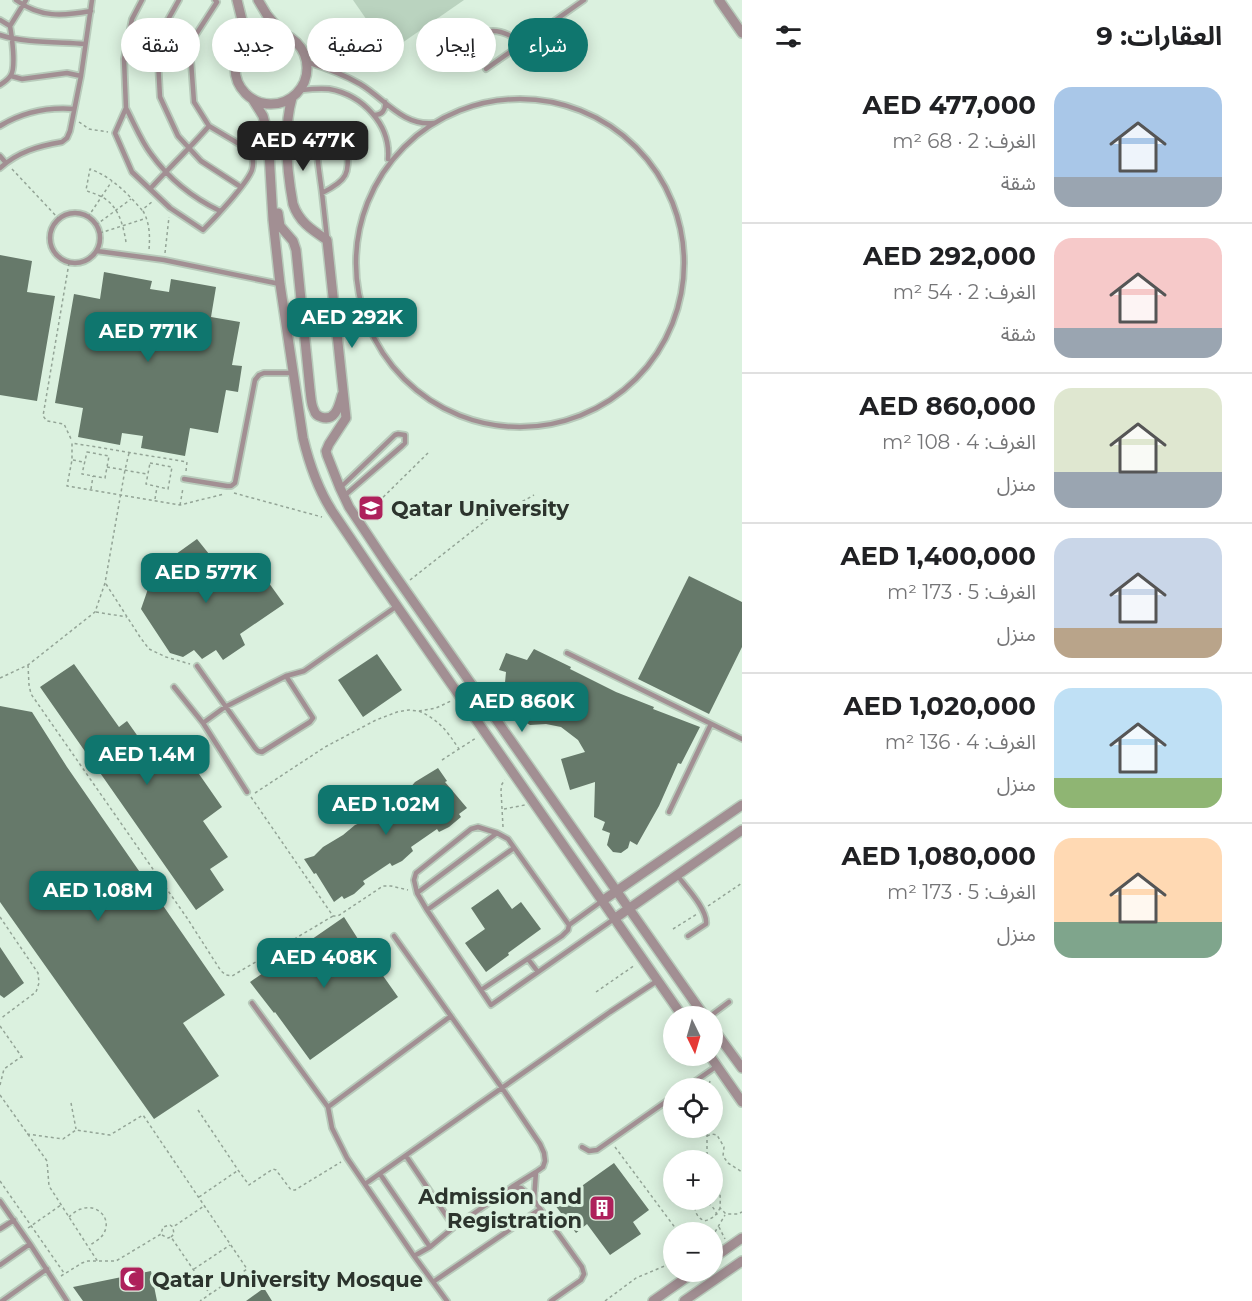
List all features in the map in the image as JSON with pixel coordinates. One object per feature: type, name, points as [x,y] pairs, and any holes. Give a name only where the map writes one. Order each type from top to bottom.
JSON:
[{"type":"street","points":[[237,0],[242,18]]},
{"type":"street","points":[[258,0],[270,18]]},
{"type":"street","points":[[719,0],[742,33]]},
{"type":"street","points":[[295,41],[301,46],[307,62]]},
{"type":"street","points":[[235,72],[240,88],[253,100],[263,116],[268,135],[280,284],[303,438],[308,460],[317,482],[332,510],[374,573],[675,1006]]},
{"type":"street","points":[[253,100],[264,104],[276,104],[292,98],[301,90],[307,72]]},
{"type":"street","points":[[292,98],[286,138],[293,204],[303,223],[327,240],[346,418],[326,451],[342,492],[358,521],[402,586],[698,1006]]},
{"type":"street","points":[[271,194],[276,205],[280,226],[293,241],[297,250],[312,407],[316,414],[327,418],[335,414],[343,392]]},
{"type":"street","points":[[374,573],[387,564]]},
{"type":"street","points":[[602,901],[742,805]]},
{"type":"street","points":[[614,919],[742,830]]},
{"type":"street","points":[[630,942],[645,932]]},
{"type":"street","points":[[685,1006],[694,1001]]},
{"type":"street","points":[[723,1042],[742,1068]]},
{"type":"street","points":[[717,1066],[742,1102]]},
{"type":"street","points":[[723,1251],[742,1238]]},
{"type":"street","points":[[684,1301],[742,1260]]},
{"type":"street","points":[[653,1301],[680,1282]]},
{"type":"lane","points":[[16,0],[46,14],[60,16],[91,11]]},
{"type":"lane","points":[[0,168],[23,152],[62,142],[67,138],[81,76],[92,0]]},
{"type":"lane","points":[[133,18],[142,0]]},
{"type":"lane","points":[[169,18],[179,0]]},
{"type":"lane","points":[[200,28],[217,2],[215,0]]},
{"type":"lane","points":[[558,18],[584,0]]},
{"type":"lane","points":[[0,85],[11,76],[13,66],[10,26],[24,3]]},
{"type":"lane","points":[[0,20],[10,26]]},
{"type":"lane","points":[[0,35],[85,44]]},
{"type":"lane","points":[[125,72],[126,108],[150,153],[171,177],[204,203],[220,211]]},
{"type":"lane","points":[[159,72],[160,97],[178,136],[201,161],[241,187]]},
{"type":"lane","points":[[126,108],[115,133],[132,172],[170,208],[203,230],[241,187],[252,171],[254,159],[251,152],[209,126],[194,102],[192,72]]},
{"type":"lane","points":[[335,72],[361,85],[411,121],[425,124],[436,123]]},
{"type":"lane","points":[[11,76],[22,79],[67,73],[81,76]]},
{"type":"lane","points":[[301,90],[320,88],[340,92],[358,101],[374,115],[386,134],[387,163]]},
{"type":"lane","points":[[525,99],[557,103],[588,113],[615,129],[640,150],[655,169],[667,190],[679,220],[684,251],[683,283],[676,314],[663,344],[644,370],[621,392],[594,409],[565,420],[534,426],[488,423],[458,414],[430,400],[405,381],[385,358],[370,331],[360,301],[355,271],[357,240],[369,195],[387,163],[401,146],[436,123],[462,109],[493,101],[525,99]]},
{"type":"lane","points":[[374,115],[383,112],[385,102]]},
{"type":"lane","points":[[0,126],[9,120],[43,110],[74,109]]},
{"type":"lane","points":[[150,189],[190,149],[209,126]]},
{"type":"lane","points":[[322,193],[342,182],[348,170],[346,141],[342,134],[334,129],[326,130],[319,136],[316,144],[327,240]]},
{"type":"lane","points":[[0,156],[6,163]]},
{"type":"lane","points":[[73,213],[88,217],[100,233],[97,251],[83,262],[69,263],[59,259],[50,243],[50,231],[58,218],[73,213]]},
{"type":"lane","points":[[97,251],[164,260],[280,284]]},
{"type":"lane","points":[[184,479],[227,486],[236,483],[255,380],[264,373],[294,373]]},
{"type":"lane","points":[[395,435],[405,435],[405,443],[402,446],[342,492],[395,435]]},
{"type":"lane","points":[[203,723],[225,707],[286,676],[304,671],[397,606]]},
{"type":"lane","points":[[567,652],[742,739]]},
{"type":"lane","points":[[197,666],[255,748],[262,752],[313,718],[286,676]]},
{"type":"lane","points":[[174,687],[203,723],[249,794]]},
{"type":"lane","points":[[669,812],[711,724]]},
{"type":"lane","points":[[569,926],[508,839],[500,834],[478,827],[471,829],[416,873],[414,880],[417,893],[491,1005],[614,919]]},
{"type":"lane","points":[[417,893],[500,834]]},
{"type":"lane","points":[[427,910],[514,848]]},
{"type":"lane","points":[[677,875],[707,918],[706,924],[688,936]]},
{"type":"lane","points":[[482,990],[568,930],[569,926],[602,901]]},
{"type":"lane","points":[[394,936],[540,1143],[545,1161],[543,1167],[414,1256]]},
{"type":"lane","points":[[528,959],[538,972]]},
{"type":"lane","points":[[365,1184],[657,981]]},
{"type":"lane","points":[[723,1006],[729,1002]]},
{"type":"lane","points":[[252,1003],[328,1107],[332,1128],[347,1158],[447,1301]]},
{"type":"lane","points":[[328,1107],[451,1016]]},
{"type":"lane","points":[[703,1078],[719,1069]]},
{"type":"lane","points":[[582,1147],[593,1151],[663,1104]]},
{"type":"lane","points":[[406,1156],[454,1227]]},
{"type":"lane","points":[[534,1200],[536,1172]]},
{"type":"lane","points":[[380,1174],[430,1247]]},
{"type":"lane","points":[[512,1187],[521,1188],[534,1200],[582,1267],[584,1274],[581,1280],[551,1301]]},
{"type":"lane","points":[[0,1201],[66,1299],[58,1301]]},
{"type":"lane","points":[[433,1282],[540,1209]]},
{"type":"lane","points":[[0,1229],[14,1220]]},
{"type":"lane","points":[[0,1265],[30,1244]]},
{"type":"lane","points":[[2,1301],[47,1269]]},
{"type":"path","points":[[72,117],[89,129],[115,133]]},
{"type":"path","points":[[6,163],[58,218]]},
{"type":"path","points":[[126,243],[117,210],[102,196],[86,190],[90,169],[112,180],[142,210],[147,218],[149,258]]},
{"type":"path","points":[[88,217],[112,180]]},
{"type":"path","points":[[142,210],[158,197]]},
{"type":"path","points":[[96,225],[132,198]]},
{"type":"path","points":[[164,260],[170,208]]},
{"type":"path","points":[[100,233],[147,218]]},
{"type":"path","points":[[69,263],[43,416],[47,421],[64,424],[72,443],[72,460],[67,486],[180,505],[231,492],[340,521]]},
{"type":"path","points":[[72,443],[187,462],[180,505]]},
{"type":"path","points":[[93,446],[98,454]]},
{"type":"path","points":[[87,452],[98,454],[109,456],[105,478],[82,474],[87,452]]},
{"type":"path","points":[[358,521],[429,452]]},
{"type":"path","points":[[0,678],[28,665],[95,612],[105,584],[130,453]]},
{"type":"path","points":[[160,465],[161,457]]},
{"type":"path","points":[[72,460],[85,463]]},
{"type":"path","points":[[150,463],[160,465],[172,467],[168,489],[146,484],[150,463]]},
{"type":"path","points":[[107,467],[148,474]]},
{"type":"path","points":[[90,490],[93,476]]},
{"type":"path","points":[[154,500],[157,487]]},
{"type":"path","points":[[402,586],[494,514],[509,509],[534,495]]},
{"type":"path","points":[[105,584],[149,649],[166,657],[197,666]]},
{"type":"path","points":[[95,612],[128,617]]},
{"type":"path","points":[[28,665],[28,685],[31,694],[226,975],[231,976],[333,916],[338,916],[383,886],[417,893]]},
{"type":"path","points":[[333,916],[249,794],[325,747],[376,720],[397,712],[436,708],[460,696]]},
{"type":"path","points":[[419,711],[430,716],[445,728],[459,749]]},
{"type":"path","points":[[442,760],[485,733]]},
{"type":"path","points":[[500,834],[503,808],[500,796],[502,784],[513,774]]},
{"type":"path","points":[[503,808],[524,806],[532,800]]},
{"type":"path","points":[[0,917],[38,974],[39,983],[36,992],[0,1019]]},
{"type":"path","points":[[596,992],[642,960]]},
{"type":"path","points":[[0,1026],[23,1058],[4,1069],[0,1085]]},
{"type":"path","points":[[712,1078],[719,1069]]},
{"type":"path","points":[[0,1095],[47,1161],[49,1186],[98,1262]]},
{"type":"path","points":[[71,1103],[76,1130]]},
{"type":"path","points":[[198,1110],[249,1185],[273,1169],[291,1190],[295,1190],[347,1158]]},
{"type":"path","points":[[27,1134],[63,1139],[76,1130],[110,1135],[143,1115],[247,1269],[200,1301]]},
{"type":"path","points":[[719,1138],[724,1148],[723,1156],[728,1163],[742,1172]]},
{"type":"path","points":[[610,1140],[671,1222]]},
{"type":"path","points":[[198,1198],[238,1170]]},
{"type":"path","points":[[0,1181],[65,1273]]},
{"type":"path","points":[[22,1232],[61,1205]]},
{"type":"path","points":[[173,1227],[204,1206]]},
{"type":"path","points":[[69,1216],[80,1209],[94,1208],[99,1209],[105,1218],[105,1231],[88,1246]]},
{"type":"path","points":[[695,1210],[698,1217],[704,1221],[717,1215],[720,1210]]},
{"type":"path","points":[[716,1210],[717,1215]]},
{"type":"path","points":[[721,1210],[726,1214],[742,1212]]},
{"type":"path","points":[[721,1222],[726,1214]]},
{"type":"path","points":[[162,1234],[161,1231],[166,1225],[173,1227]]},
{"type":"path","points":[[171,1237],[174,1234],[173,1227]]},
{"type":"path","points":[[162,1234],[168,1238],[171,1237],[210,1294]]},
{"type":"path","points":[[55,1280],[88,1261],[116,1261],[162,1234]]},
{"type":"path","points":[[194,1269],[230,1244]]},
{"type":"path","points":[[605,1301],[636,1278],[663,1267]]},
{"type":"green space","points":[[353,0],[464,0],[438,18],[416,18],[416,33],[404,42],[404,18],[365,18]]},
{"type":"building","points":[[0,255],[32,261],[27,292],[55,296],[37,401],[0,395]]},
{"type":"building","points":[[104,272],[152,281],[150,289],[169,292],[171,279],[216,287],[211,317],[240,322],[232,365],[242,366],[238,392],[226,390],[218,433],[190,428],[185,456],[141,448],[143,436],[122,433],[120,445],[78,437],[83,408],[55,403],[74,294],[100,299]]},
{"type":"building","points":[[197,539],[221,569],[236,560],[249,580],[261,572],[284,604],[240,634],[245,645],[223,660],[216,650],[202,659],[194,650],[183,657],[170,653],[141,609],[149,586],[165,578],[158,567]]},
{"type":"building","points":[[689,576],[742,602],[742,647],[709,714],[638,679]]},
{"type":"building","points":[[534,649],[616,692],[700,727],[681,764],[678,763],[659,806],[637,845],[630,841],[628,848],[621,853],[613,852],[607,845],[610,833],[602,830],[605,822],[594,817],[595,782],[570,790],[561,759],[585,752],[578,740],[561,727],[546,724],[530,725],[522,717],[524,710],[551,703],[504,693],[506,672],[499,670],[506,653],[527,660]]},
{"type":"building","points":[[377,654],[402,690],[363,717],[338,680]]},
{"type":"building","points":[[74,664],[119,727],[127,721],[151,755],[174,738],[222,807],[203,821],[228,857],[210,869],[224,890],[196,910],[40,687]]},
{"type":"building","points":[[0,706],[32,712],[67,767],[225,995],[183,1023],[219,1076],[154,1119],[0,902]]},
{"type":"building","points":[[438,768],[447,781],[445,782],[467,808],[459,814],[461,817],[449,827],[439,832],[437,829],[411,847],[413,851],[402,861],[392,866],[390,863],[363,881],[365,884],[354,894],[344,899],[342,896],[334,902],[316,873],[314,874],[304,859],[314,856],[323,847],[400,795],[399,793],[409,789],[415,782]]},
{"type":"building","points":[[498,889],[512,909],[521,902],[541,929],[486,972],[465,943],[485,929],[471,908]]},
{"type":"building","points":[[344,917],[365,950],[354,957],[363,970],[374,963],[398,997],[310,1060],[250,982]]},
{"type":"building","points":[[0,947],[24,983],[4,998],[0,995]]},
{"type":"building","name":"Admission and Registration","points":[[614,1163],[649,1210],[633,1222],[641,1234],[610,1255],[587,1224],[576,1233],[555,1205]]},
{"type":"building","name":"Qatar University Mosque","points":[[151,1271],[157,1301],[83,1301],[73,1287]]},
{"type":"building","points":[[264,1288],[272,1301],[246,1301]]},
{"type":"place","name":"Qatar University","points":[[371,508]]},
{"type":"place","name":"Admission and Registration","points":[[602,1208]]},
{"type":"place","name":"Qatar University Mosque","points":[[132,1279]]}]
